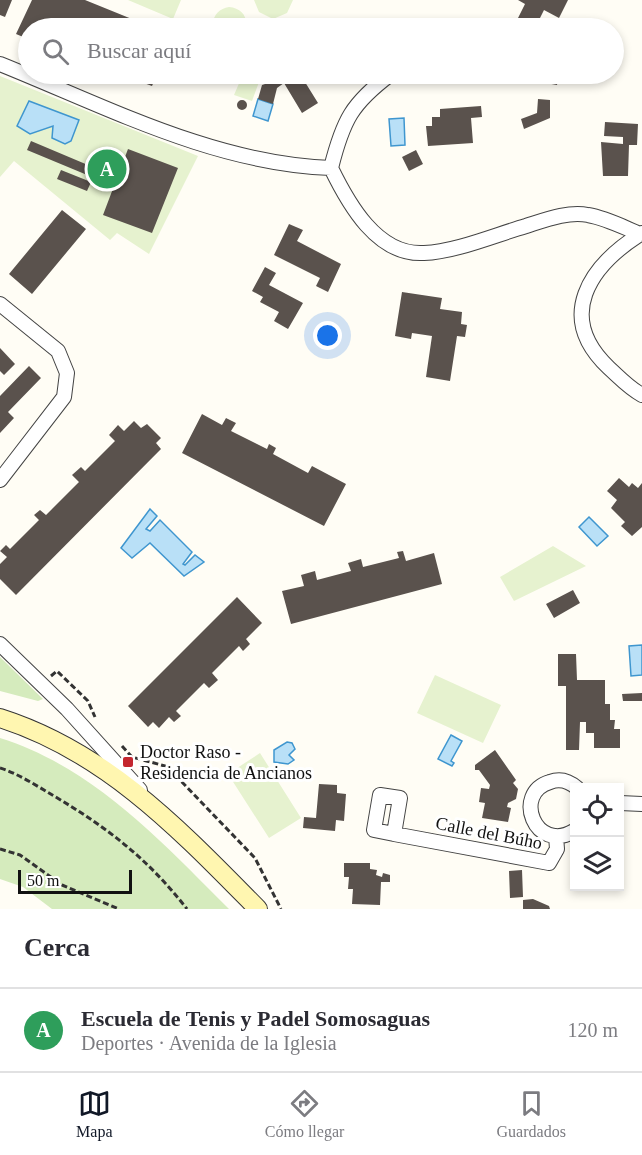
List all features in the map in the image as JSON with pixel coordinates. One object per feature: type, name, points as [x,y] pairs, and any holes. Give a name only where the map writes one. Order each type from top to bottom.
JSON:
[{"type":"main road","points":[[0,718],[29,727],[77,751],[119,778],[162,814],[258,909]]},
{"type":"street","points":[[0,64],[18,71]]},
{"type":"street","points":[[50,84],[200,144],[267,163],[332,168]]},
{"type":"street","points":[[378,84],[363,95],[340,133],[332,168],[360,217],[371,230],[392,245],[423,254],[555,217],[587,214],[614,222],[641,234],[594,275],[585,293],[582,315],[584,334],[598,356],[627,386],[642,395]]},
{"type":"street","points":[[0,304],[58,351],[67,373],[64,397],[0,480]]},
{"type":"street","points":[[0,644],[67,709],[162,814]]},
{"type":"street","points":[[570,783],[557,780],[540,787],[534,794],[531,813],[539,829],[556,836],[570,832]]},
{"type":"street","points":[[624,803],[642,804]]},
{"type":"street","name":"Calle del Búho","points":[[394,834],[549,863],[557,849],[556,836]]},
{"type":"path","points":[[57,671],[88,701],[95,718]]},
{"type":"path","points":[[117,742],[132,757],[165,766],[209,810],[255,858],[280,909]]},
{"type":"path","points":[[0,768],[39,787],[116,836],[165,880],[187,909]]},
{"type":"path","points":[[0,849],[20,855],[62,885],[119,909]]},
{"type":"green space","points":[[128,0],[181,0],[173,18]]},
{"type":"green space","points":[[254,0],[293,0],[287,13],[275,18],[259,12]]},
{"type":"green space","points":[[229,7],[237,9],[245,18],[215,18],[222,10]]},
{"type":"green space","points":[[0,76],[198,156],[149,254],[117,233],[110,240],[14,161],[0,177]]},
{"type":"green space","points":[[239,84],[258,84],[252,101],[234,95]]},
{"type":"green space","points":[[553,546],[586,566],[514,601],[500,577]]},
{"type":"green space","points":[[0,657],[43,699],[38,701],[0,691]]},
{"type":"green space","points":[[435,675],[501,705],[483,743],[417,713]]},
{"type":"green space","points":[[0,738],[34,751],[96,787],[152,833],[229,909],[52,909],[23,887],[0,879]]},
{"type":"green space","points":[[260,753],[301,818],[269,838],[228,774]]},
{"type":"water","points":[[258,99],[273,104],[268,121],[253,116]]},
{"type":"water","points":[[29,101],[79,120],[71,141],[65,144],[52,138],[53,126],[30,134],[17,126]]},
{"type":"water","points":[[404,118],[405,145],[391,146],[389,119]]},
{"type":"water","points":[[150,509],[157,516],[146,529],[150,531],[160,520],[192,552],[183,564],[185,565],[195,555],[204,562],[184,576],[150,543],[132,558],[121,548]]},
{"type":"water","points":[[589,517],[608,536],[597,546],[579,527]]},
{"type":"water","points":[[642,645],[642,675],[631,676],[629,646]]},
{"type":"water","points":[[451,735],[462,741],[451,761],[454,763],[452,766],[438,759]]},
{"type":"water","points":[[287,742],[292,743],[295,749],[289,755],[294,760],[288,764],[274,762],[274,750]]},
{"type":"building","points":[[0,0],[12,0],[5,17],[0,15]]},
{"type":"building","points":[[32,0],[85,0],[129,18],[24,18]]},
{"type":"building","points":[[518,0],[568,0],[559,18],[544,10],[540,18],[518,18],[525,4]]},
{"type":"building","points":[[283,84],[277,88],[273,104],[258,99],[262,85]]},
{"type":"building","points":[[285,84],[306,84],[318,103],[302,113]]},
{"type":"building","points":[[538,99],[550,100],[550,118],[524,129],[521,119],[537,113]]},
{"type":"building","points":[[242,100],[246,101],[246,109],[242,110],[238,109],[237,105],[238,101]]},
{"type":"building","points":[[481,106],[482,117],[471,118],[473,143],[428,146],[426,126],[432,126],[432,117],[440,117],[440,109]]},
{"type":"building","points":[[605,122],[638,124],[637,145],[629,145],[628,176],[603,176],[601,142],[623,144],[623,137],[604,136]]},
{"type":"building","points":[[31,141],[95,168],[92,177],[27,150]]},
{"type":"building","points":[[128,149],[178,168],[152,233],[103,215]]},
{"type":"building","points":[[416,150],[423,164],[409,171],[402,157]]},
{"type":"building","points":[[61,170],[91,182],[87,191],[57,179]]},
{"type":"building","points":[[62,210],[86,229],[32,294],[9,274]]},
{"type":"building","points":[[289,224],[303,230],[297,241],[341,264],[328,292],[316,286],[320,278],[274,255]]},
{"type":"building","points":[[265,267],[276,273],[269,285],[303,303],[288,329],[274,321],[279,312],[260,302],[263,297],[252,291]]},
{"type":"building","points":[[402,292],[442,298],[440,309],[462,312],[461,324],[467,325],[465,337],[457,336],[450,381],[426,377],[432,336],[412,333],[411,339],[395,336]]},
{"type":"building","points":[[0,348],[15,364],[4,375],[0,371]]},
{"type":"building","points":[[29,366],[41,378],[8,412],[14,418],[0,433],[0,396]]},
{"type":"building","points":[[202,414],[222,425],[226,418],[236,423],[231,431],[267,449],[269,444],[276,448],[273,454],[308,473],[312,466],[346,484],[324,526],[182,453]]},
{"type":"building","points":[[134,421],[141,428],[147,424],[161,438],[156,443],[161,449],[16,595],[0,579],[0,564],[7,557],[0,551],[6,545],[10,549],[39,520],[34,515],[40,510],[46,515],[79,482],[72,475],[81,467],[85,471],[115,441],[109,435],[118,425],[124,431]]},
{"type":"building","points":[[619,478],[629,487],[632,483],[638,488],[642,483],[642,527],[632,536],[621,526],[625,522],[611,508],[617,500],[607,491]]},
{"type":"building","points":[[403,551],[406,561],[434,553],[442,584],[291,624],[282,591],[304,586],[301,575],[315,571],[317,580],[351,571],[348,563],[361,559],[363,567],[399,558],[397,552]]},
{"type":"building","points":[[573,590],[580,603],[554,618],[546,604]]},
{"type":"building","points":[[237,597],[262,623],[246,639],[250,644],[243,651],[239,646],[212,673],[218,680],[209,688],[204,683],[176,711],[181,716],[174,722],[169,717],[159,728],[153,722],[148,727],[128,706]]},
{"type":"building","points":[[558,654],[576,654],[577,680],[605,680],[605,704],[610,704],[610,720],[615,720],[614,729],[620,729],[620,748],[594,748],[594,733],[586,733],[586,722],[580,722],[579,750],[566,750],[566,686],[558,686]]},
{"type":"building","points":[[642,693],[642,701],[623,701],[622,694]]},
{"type":"building","points":[[495,750],[516,780],[513,783],[518,789],[516,799],[508,803],[507,807],[511,808],[508,822],[482,818],[485,803],[479,802],[481,788],[489,789],[490,785],[479,770],[475,770],[475,765]]},
{"type":"building","points":[[319,784],[337,785],[337,793],[346,794],[344,821],[336,820],[335,831],[303,828],[304,817],[316,818]]},
{"type":"building","points":[[344,863],[370,863],[370,869],[377,870],[376,875],[382,877],[383,873],[390,875],[390,882],[381,882],[380,905],[352,904],[353,889],[348,889],[349,877],[344,877]]},
{"type":"building","points":[[522,870],[523,897],[510,898],[509,871]]},
{"type":"building","points":[[533,899],[549,906],[550,909],[523,909],[523,900]]},
{"type":"place","name":"Escuela de Tenis y Padel Somosaguas","points":[[107,169]]},
{"type":"place","name":"Doctor Raso - Residencia de Ancianos","points":[[128,762]]}]
